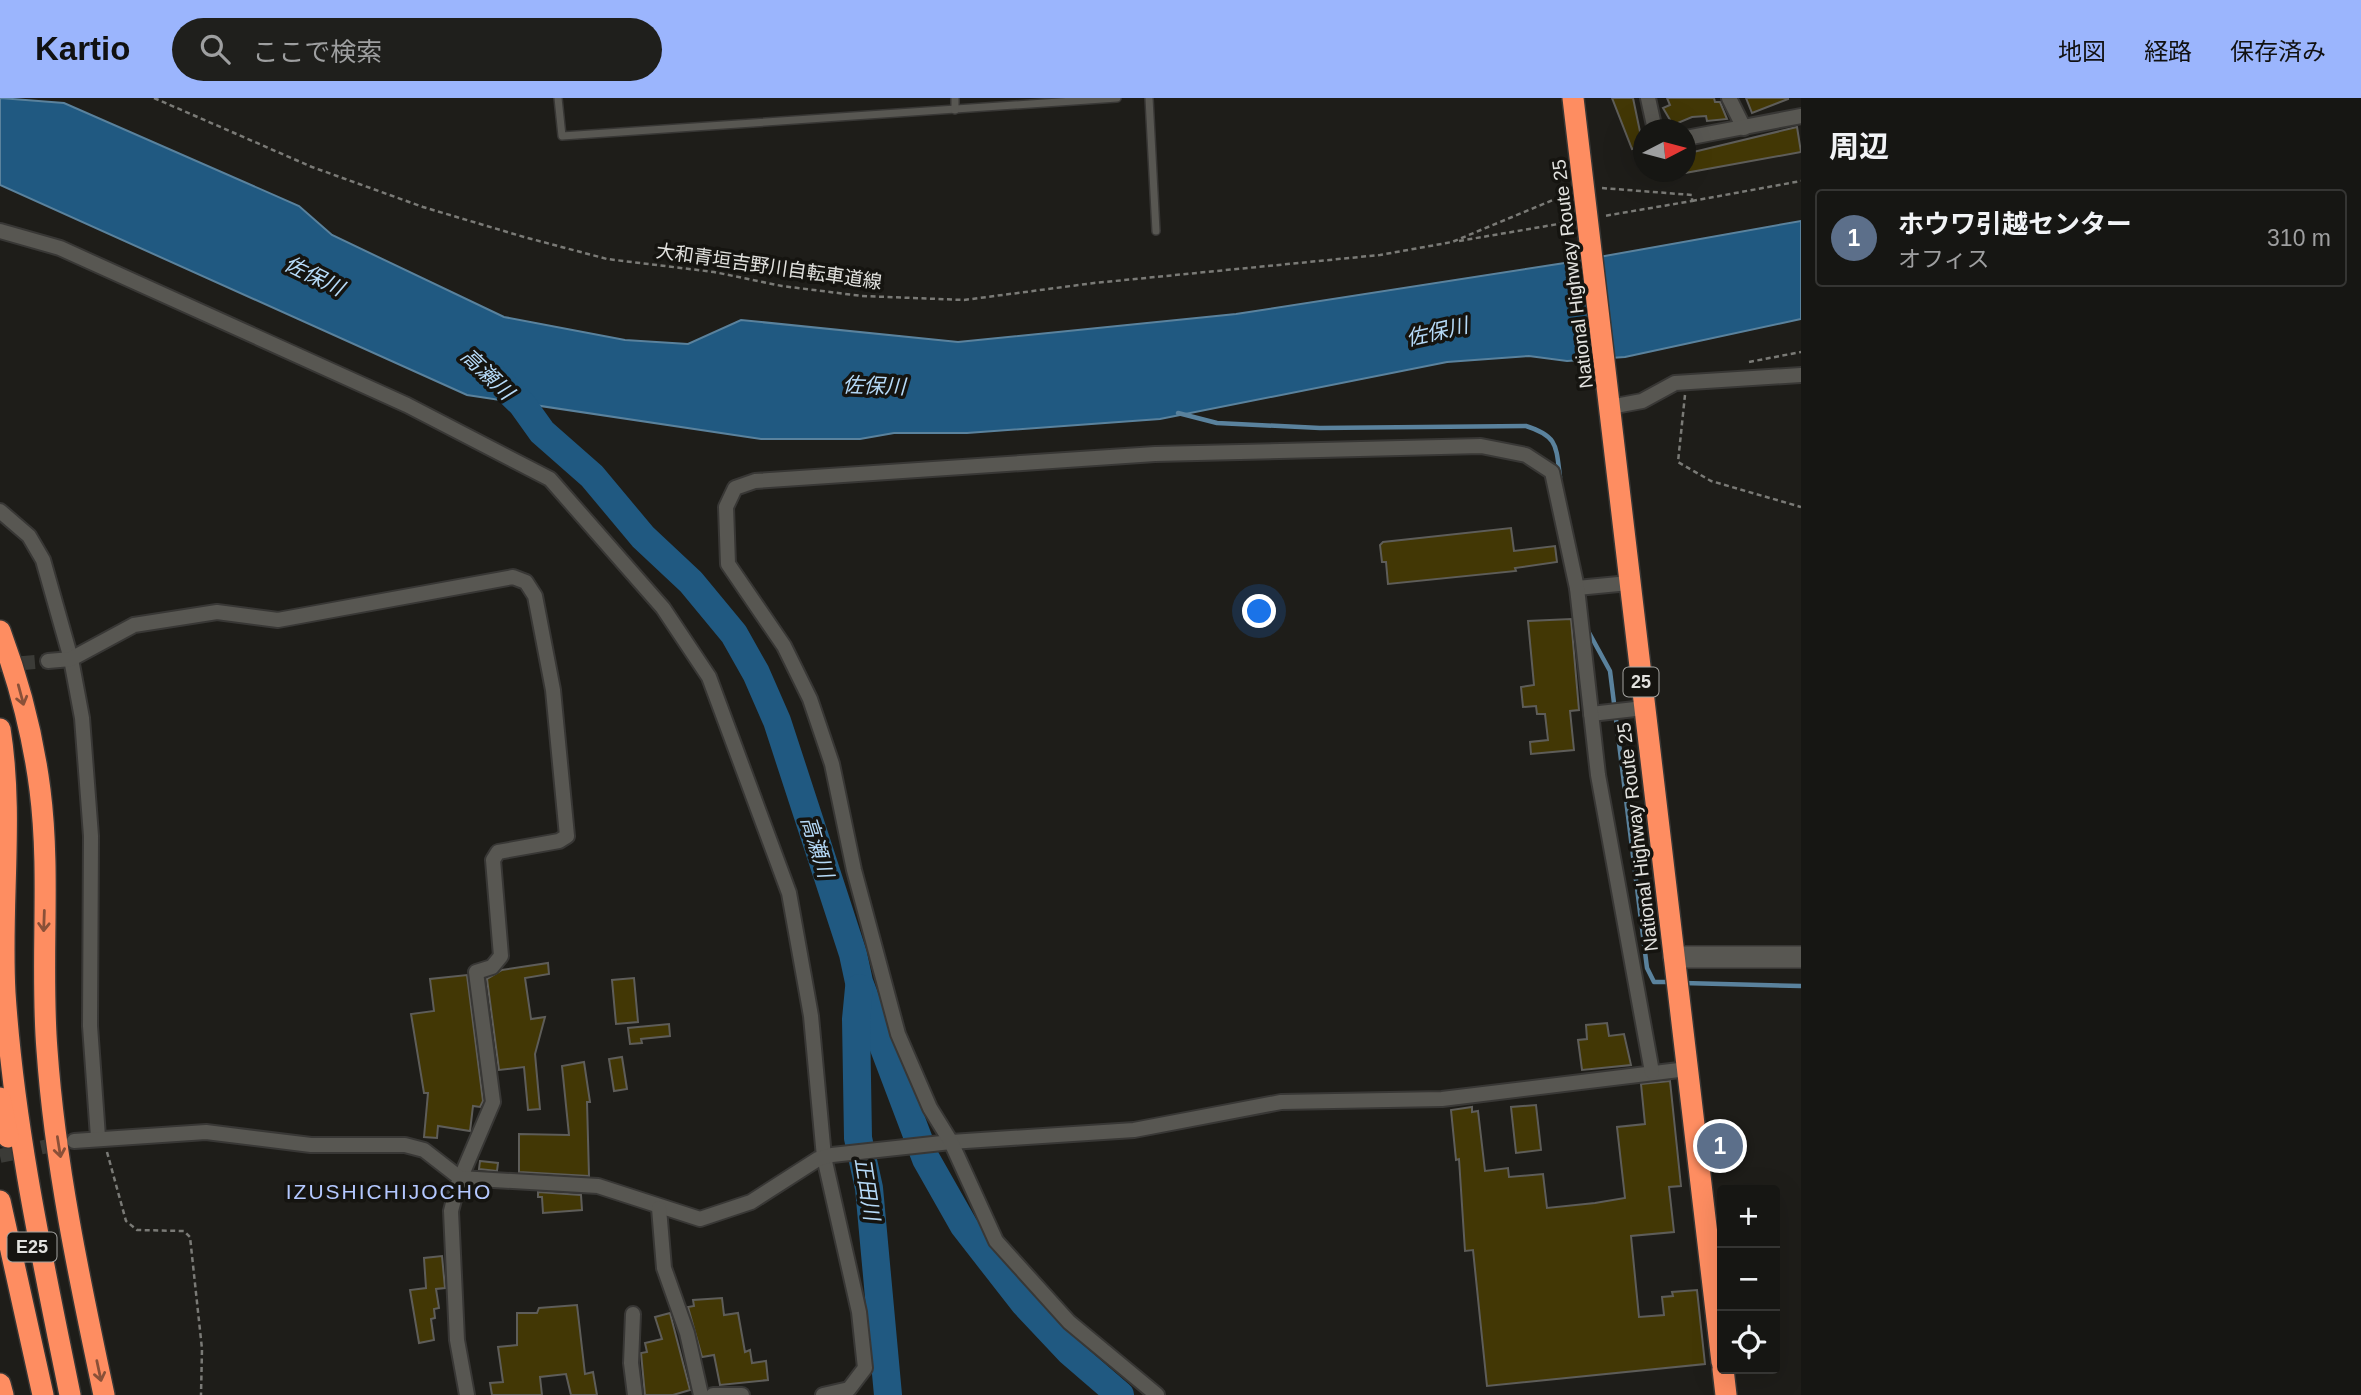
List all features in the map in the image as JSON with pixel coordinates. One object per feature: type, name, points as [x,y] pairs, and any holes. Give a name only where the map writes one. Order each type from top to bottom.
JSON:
[{"type":"highway","name":"National Highway Route 25","points":[[1573,98],[1590,224],[1629,583],[1717,1320]]},
{"type":"highway","points":[[0,631],[20,691],[40,791],[46,891],[43,956],[47,1052],[63,1175],[104,1395]]},
{"type":"highway","points":[[0,729],[6,790],[2,934],[11,1060],[31,1202],[67,1395]]},
{"type":"highway","name":"E25","points":[[0,1098],[67,1395]]},
{"type":"highway","name":"E25","points":[[0,1201],[43,1395]]},
{"type":"highway","points":[[0,1236],[26,1323]]},
{"type":"highway","points":[[1724,1374],[1726,1395]]},
{"type":"highway","points":[[0,1384],[3,1395]]},
{"type":"street","points":[[1648,98],[1653,119]]},
{"type":"street","points":[[1730,98],[1744,128]]},
{"type":"street","points":[[1696,136],[1801,116]]},
{"type":"street","points":[[0,231],[60,248],[394,399],[550,479],[663,608],[709,677],[789,893],[811,1016],[824,1157],[859,1312],[865,1368],[849,1389],[823,1395]]},
{"type":"street","points":[[1610,407],[1642,401],[1675,383],[1801,375]]},
{"type":"street","points":[[1157,1395],[1069,1322],[996,1241],[930,1108],[898,1034],[855,870],[832,764],[810,699],[784,646],[728,564],[726,507],[735,488],[755,481],[1154,454],[1481,446],[1527,455],[1552,472],[1577,588],[1598,775],[1652,1072]]},
{"type":"street","points":[[0,511],[29,536],[43,560],[71,659],[88,777],[90,1027],[98,1137]]},
{"type":"street","points":[[48,661],[71,659],[134,625],[217,612],[278,620],[513,576],[526,582],[535,596],[553,690],[567,836],[559,841],[498,852],[493,860],[501,956],[492,967],[476,972],[493,1102],[460,1178],[451,1211],[457,1340],[467,1395]]},
{"type":"street","points":[[1577,588],[1629,583]]},
{"type":"street","points":[[1591,714],[1644,708]]},
{"type":"street","points":[[1676,974],[1801,957]]},
{"type":"street","points":[[74,1141],[98,1137],[115,1140],[206,1132],[311,1145],[405,1145],[424,1150],[460,1178],[598,1186],[659,1208],[700,1219],[751,1202],[824,1157],[871,1149],[1134,1130],[1281,1102],[1442,1100],[1687,1069]]},
{"type":"street","points":[[659,1208],[664,1268],[687,1333],[701,1395]]},
{"type":"street","points":[[633,1314],[631,1363],[635,1395]]},
{"type":"street","points":[[713,1395],[742,1395]]},
{"type":"lane","points":[[558,98],[562,136],[1117,98]]},
{"type":"lane","points":[[955,98],[955,110]]},
{"type":"lane","points":[[1149,98],[1156,232]]},
{"type":"path","name":"大和青垣吉野川自転車道線","points":[[154,98],[312,167],[423,207],[524,237],[607,259],[714,272],[782,286],[862,296],[964,300],[1094,283],[1380,255],[1452,242],[1565,195]]},
{"type":"path","points":[[1452,242],[1590,224],[1692,201],[1801,181]]},
{"type":"path","points":[[1597,189],[1614,187],[1692,195],[1692,201]]},
{"type":"path","points":[[1687,381],[1678,462],[1711,481],[1801,507]]},
{"type":"path","points":[[98,1137],[110,1156],[126,1221],[137,1230],[184,1231],[190,1237],[202,1349],[201,1395]]},
{"type":"water","name":"佐保川","points":[[0,98],[64,103],[299,206],[332,235],[504,317],[625,340],[688,344],[741,320],[958,342],[1236,314],[1571,262],[1801,221],[1801,319],[1625,357],[1567,361],[1529,356],[1447,362],[1160,419],[967,433],[894,433],[860,439],[761,439],[467,395],[0,185]]},
{"type":"building","points":[[1612,98],[1633,98],[1637,119],[1633,119],[1632,149]]},
{"type":"building","points":[[1667,98],[1714,98],[1715,102],[1720,102],[1727,119],[1707,121],[1706,116],[1669,119],[1663,108],[1670,105]]},
{"type":"building","points":[[1746,98],[1788,98],[1788,99],[1752,113]]},
{"type":"building","points":[[1797,127],[1801,152],[1696,171],[1696,151]]},
{"type":"building","points":[[1511,528],[1514,551],[1555,546],[1557,562],[1515,568],[1516,571],[1388,584],[1386,562],[1382,562],[1380,545],[1383,542]]},
{"type":"building","points":[[1571,619],[1579,710],[1570,711],[1574,750],[1531,754],[1530,742],[1548,740],[1545,714],[1537,714],[1536,706],[1523,707],[1521,687],[1534,685],[1528,621]]},
{"type":"building","points":[[548,963],[549,974],[525,978],[531,1019],[545,1017],[535,1054],[540,1109],[528,1110],[524,1067],[499,1070],[487,979],[502,970]]},
{"type":"building","points":[[467,975],[483,1101],[480,1107],[473,1106],[470,1131],[438,1126],[437,1138],[424,1137],[428,1093],[424,1093],[411,1014],[434,1011],[430,979]]},
{"type":"building","points":[[634,978],[638,1022],[616,1024],[612,980]]},
{"type":"building","points":[[1607,1023],[1609,1036],[1624,1034],[1631,1065],[1582,1070],[1578,1040],[1587,1039],[1586,1025]]},
{"type":"building","points":[[669,1024],[670,1036],[641,1039],[642,1043],[630,1044],[628,1028]]},
{"type":"building","points":[[622,1057],[627,1089],[614,1091],[609,1059]]},
{"type":"building","points":[[584,1062],[590,1102],[587,1102],[589,1176],[519,1172],[519,1134],[569,1135],[562,1066]]},
{"type":"building","points":[[1670,1081],[1681,1186],[1669,1187],[1674,1232],[1631,1236],[1639,1317],[1664,1315],[1662,1297],[1673,1296],[1672,1292],[1697,1290],[1705,1364],[1487,1386],[1473,1250],[1465,1251],[1459,1159],[1456,1160],[1451,1110],[1472,1107],[1472,1112],[1478,1111],[1485,1171],[1508,1168],[1509,1177],[1543,1174],[1547,1208],[1595,1203],[1625,1198],[1617,1127],[1645,1124],[1641,1084]]},
{"type":"building","points":[[1536,1105],[1541,1150],[1516,1153],[1511,1107]]},
{"type":"building","points":[[1730,1132],[1733,1158],[1712,1161],[1708,1134]]},
{"type":"building","points":[[480,1161],[498,1163],[497,1171],[479,1169]]},
{"type":"building","points":[[538,1192],[581,1195],[582,1210],[543,1213],[542,1197],[538,1197]]},
{"type":"building","points":[[442,1256],[445,1288],[436,1289],[439,1308],[434,1309],[435,1318],[431,1319],[434,1340],[419,1343],[410,1290],[426,1288],[424,1258]]},
{"type":"building","points":[[722,1298],[724,1315],[738,1313],[745,1352],[750,1350],[752,1363],[766,1361],[768,1380],[720,1385],[714,1355],[702,1357],[688,1307],[694,1306],[693,1300]]},
{"type":"building","points":[[577,1305],[585,1374],[593,1372],[597,1395],[571,1395],[566,1374],[540,1377],[542,1395],[492,1395],[490,1383],[503,1382],[498,1347],[517,1345],[517,1313],[537,1313],[539,1308]]},
{"type":"building","points":[[670,1313],[690,1390],[673,1395],[645,1395],[641,1353],[647,1352],[645,1343],[662,1339],[655,1317]]},
{"type":"waterway","name":"高瀬川","points":[[495,378],[522,404],[542,432],[592,476],[643,537],[691,582],[734,634],[756,673],[777,721],[853,954],[859,982],[926,1159],[964,1226],[1024,1303],[1070,1352],[1120,1395]]},
{"type":"waterway","points":[[1178,413],[1217,423],[1320,428],[1526,426],[1550,438],[1558,457],[1560,477]]},
{"type":"waterway","points":[[1587,629],[1610,671],[1647,968],[1654,982],[1671,982]]},
{"type":"waterway","points":[[1683,983],[1801,986]]},
{"type":"waterway","name":"正田川","points":[[859,988],[856,1019],[858,1138],[869,1188],[888,1395]]},
{"type":"tunnel","points":[[0,665],[48,661]]},
{"type":"tunnel","points":[[0,1156],[63,1143]]},
{"type":"place","name":"ホウワ引越センター","points":[[1720,1146]]},
{"type":"district","name":"IZUSHICHIJOCHO","points":[[389,1192]]}]
